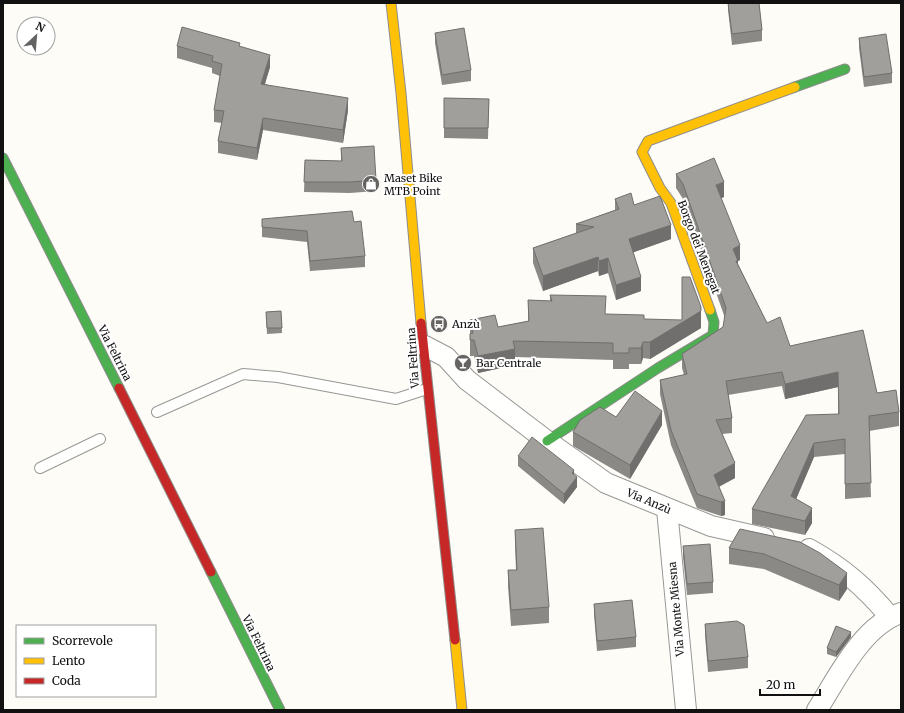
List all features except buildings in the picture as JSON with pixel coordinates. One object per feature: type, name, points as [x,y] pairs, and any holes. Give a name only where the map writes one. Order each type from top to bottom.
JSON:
[{"type":"street","name":"Via Feltrina","points":[[391,3],[425,346],[427,389],[462,710]]},
{"type":"street","name":"Borgo dei Menegat","points":[[547,442],[658,368],[713,335],[714,322],[671,204],[660,188],[642,152],[648,141],[845,69]]},
{"type":"street","name":"Via Feltrina","points":[[3,158],[280,710]]},
{"type":"street","name":"Via Anzù","points":[[425,346],[446,357],[467,380],[547,442],[606,483],[711,526],[804,547],[834,563],[895,615]]},
{"type":"street","name":"Via Monte Miesna","points":[[667,509],[686,710]]},
{"type":"street","points":[[817,710],[865,637],[895,615]]},
{"type":"lane","points":[[157,412],[243,374],[278,378],[396,398],[427,389]]},
{"type":"lane","points":[[40,468],[100,439]]},
{"type":"traffic: fast","points":[[795,87],[845,69]]},
{"type":"traffic: fast","points":[[3,158],[119,388]]},
{"type":"traffic: fast","points":[[547,441],[658,368],[713,335],[714,322],[710,310]]},
{"type":"traffic: fast","points":[[211,572],[280,710]]},
{"type":"traffic: slow","points":[[391,3],[401,93],[421,323]]},
{"type":"traffic: slow","points":[[710,310],[671,203],[660,188],[642,152],[648,141],[795,87]]},
{"type":"traffic: slow","points":[[455,640],[462,710]]},
{"type":"traffic: jam","points":[[421,323],[455,640]]},
{"type":"traffic: jam","points":[[119,388],[211,572]]},
{"type":"place","name":"Maset Bike MTB Point","points":[[371,184]]},
{"type":"place","name":"Anzù","points":[[439,324]]},
{"type":"place","name":"Bar Centrale","points":[[463,363]]}]
